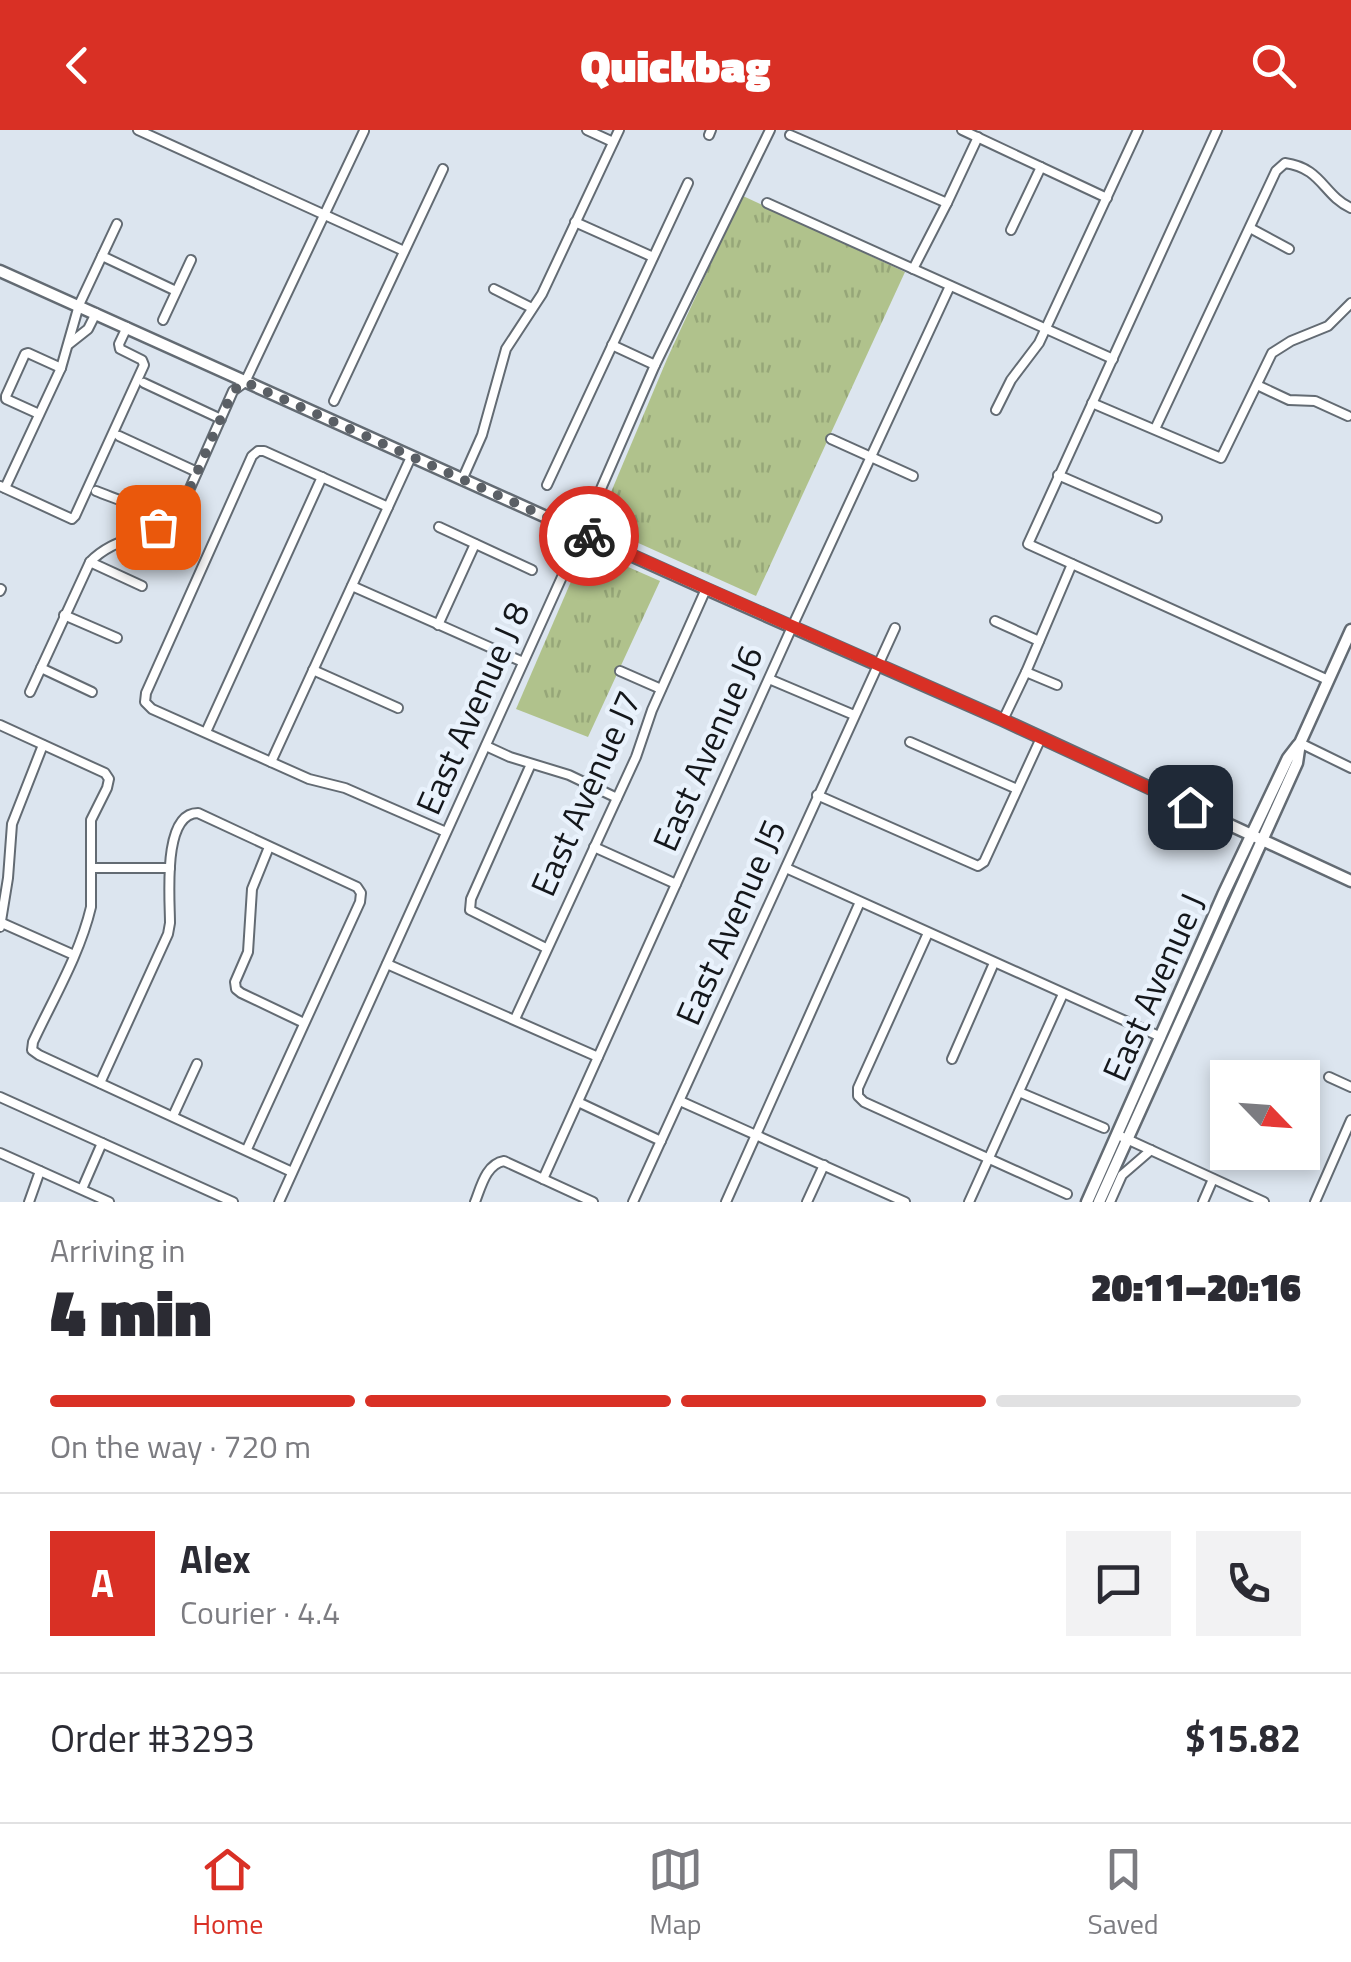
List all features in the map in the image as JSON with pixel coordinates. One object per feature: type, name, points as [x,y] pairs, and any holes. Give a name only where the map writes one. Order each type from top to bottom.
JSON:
[{"type":"main road","points":[[0,271],[1003,720],[1351,882]]},
{"type":"main road","name":"East Avenue J","points":[[1098,1202],[1161,1038],[1197,968],[1215,914],[1297,763],[1300,743],[1351,630]]},
{"type":"main road","name":"East Avenue J","points":[[1087,1202],[1184,1010],[1183,999],[1191,980],[1257,838]]},
{"type":"street","points":[[138,130],[156,134],[404,251]]},
{"type":"street","points":[[587,130],[613,142]]},
{"type":"street","points":[[462,480],[482,436],[506,349],[542,294],[619,130]]},
{"type":"street","name":"East Avenue J 8","points":[[279,1202],[655,365],[770,130]]},
{"type":"street","points":[[962,130],[1107,198]]},
{"type":"street","points":[[1217,130],[1028,544],[1328,680]]},
{"type":"street","points":[[30,692],[90,562],[114,544],[158,527],[183,504],[233,391],[245,382],[364,131]]},
{"type":"street","points":[[996,410],[1011,380],[1036,350],[1136,131]]},
{"type":"street","points":[[790,135],[948,203]]},
{"type":"street","points":[[913,269],[978,137]]},
{"type":"street","points":[[1155,429],[1276,171],[1285,163],[1299,165],[1351,208]]},
{"type":"street","points":[[1012,230],[1041,167]]},
{"type":"street","points":[[334,401],[444,169]]},
{"type":"street","points":[[546,485],[688,183]]},
{"type":"street","points":[[767,203],[1113,358]]},
{"type":"street","points":[[574,222],[653,258]]},
{"type":"street","points":[[117,224],[79,306],[61,368],[2,487],[72,519],[76,516],[144,365],[142,360],[120,349],[126,327]]},
{"type":"street","points":[[1250,228],[1289,249]]},
{"type":"street","points":[[102,256],[176,291]]},
{"type":"street","points":[[163,320],[191,260]]},
{"type":"street","name":"East Avenue J6","points":[[543,1179],[950,286]]},
{"type":"street","points":[[494,289],[532,308]]},
{"type":"street","points":[[1092,403],[1221,458],[1272,353],[1347,315],[1351,304]]},
{"type":"street","points":[[69,344],[88,328],[96,313]]},
{"type":"street","points":[[612,345],[655,365]]},
{"type":"street","points":[[39,414],[6,400],[25,354],[61,368]]},
{"type":"street","points":[[144,383],[222,418]]},
{"type":"street","points":[[1258,385],[1289,400],[1315,402],[1348,416]]},
{"type":"street","points":[[120,436],[197,472]]},
{"type":"street","points":[[831,439],[913,476]]},
{"type":"street","points":[[388,506],[264,450],[258,451],[252,456],[162,656],[146,702],[152,709],[309,779],[345,788],[446,832]]},
{"type":"street","points":[[271,762],[411,457]]},
{"type":"street","points":[[1058,475],[1157,518]]},
{"type":"street","points":[[206,732],[322,476]]},
{"type":"street","points":[[96,491],[142,510],[158,527]]},
{"type":"street","points":[[439,527],[532,570]]},
{"type":"street","points":[[438,624],[475,544]]},
{"type":"street","points":[[90,562],[142,586]]},
{"type":"street","points":[[1003,720],[1072,564]]},
{"type":"street","points":[[352,586],[523,662]]},
{"type":"street","name":"East Avenue J7","points":[[515,1018],[636,757],[661,689],[706,589]]},
{"type":"street","points":[[64,615],[117,638]]},
{"type":"street","points":[[995,621],[1039,642]]},
{"type":"street","name":"East Avenue J5","points":[[633,1202],[895,628]]},
{"type":"street","points":[[41,668],[92,692]]},
{"type":"street","points":[[314,670],[398,708]]},
{"type":"street","points":[[620,671],[661,689]]},
{"type":"street","points":[[1026,672],[1056,685]]},
{"type":"street","points":[[769,678],[854,715]]},
{"type":"street","points":[[0,726],[105,773],[110,779],[91,820],[91,907],[32,1050],[292,1172]]},
{"type":"street","points":[[817,795],[978,866],[984,862],[1041,738]]},
{"type":"street","points":[[910,742],[1017,789]]},
{"type":"street","points":[[1300,743],[1351,768]]},
{"type":"street","points":[[43,745],[12,824],[1,925],[74,955]]},
{"type":"street","points":[[486,746],[568,775],[617,798]]},
{"type":"street","points":[[531,764],[471,899],[470,910],[546,948]]},
{"type":"street","points":[[100,1084],[168,934],[171,847],[184,816],[198,813],[357,887],[360,893],[360,902],[247,1149]]},
{"type":"street","points":[[268,847],[252,889],[248,952],[235,982],[236,989],[304,1023]]},
{"type":"street","points":[[594,847],[676,884]]},
{"type":"street","points":[[92,868],[170,868]]},
{"type":"street","points":[[786,868],[1161,1038]]},
{"type":"street","points":[[726,1202],[860,902]]},
{"type":"street","points":[[928,933],[858,1088],[858,1096],[1066,1194]]},
{"type":"street","points":[[952,1059],[994,963]]},
{"type":"street","points":[[387,964],[598,1057]]},
{"type":"street","points":[[969,1202],[1063,994]]},
{"type":"street","points":[[173,1116],[197,1064]]},
{"type":"street","points":[[1329,1077],[1351,1087]]},
{"type":"street","points":[[1019,1092],[1104,1128]]},
{"type":"street","points":[[0,1096],[233,1202]]},
{"type":"street","points":[[680,1101],[888,1198],[905,1202]]},
{"type":"street","points":[[578,1102],[661,1141]]},
{"type":"street","points":[[1315,1202],[1351,1120]]},
{"type":"street","points":[[1123,1137],[1264,1202]]},
{"type":"street","points":[[82,1190],[102,1143]]},
{"type":"street","points":[[1110,1202],[1122,1175],[1151,1150]]},
{"type":"street","points":[[0,1153],[109,1202]]},
{"type":"street","points":[[475,1202],[490,1168],[495,1162],[504,1161],[593,1202]]},
{"type":"street","points":[[807,1202],[824,1165]]},
{"type":"street","points":[[29,1202],[40,1171]]},
{"type":"street","points":[[1203,1202],[1214,1179]]},
{"type":"green space","points":[[743,196],[905,272],[756,596],[605,528],[601,516],[667,359]]},
{"type":"green space","points":[[594,552],[660,581],[588,737],[516,709],[582,556]]},
{"type":"way so far","points":[[158,527],[183,504],[233,391],[245,382],[589,536]]},
{"type":"route","points":[[589,536],[1190,807]]}]
